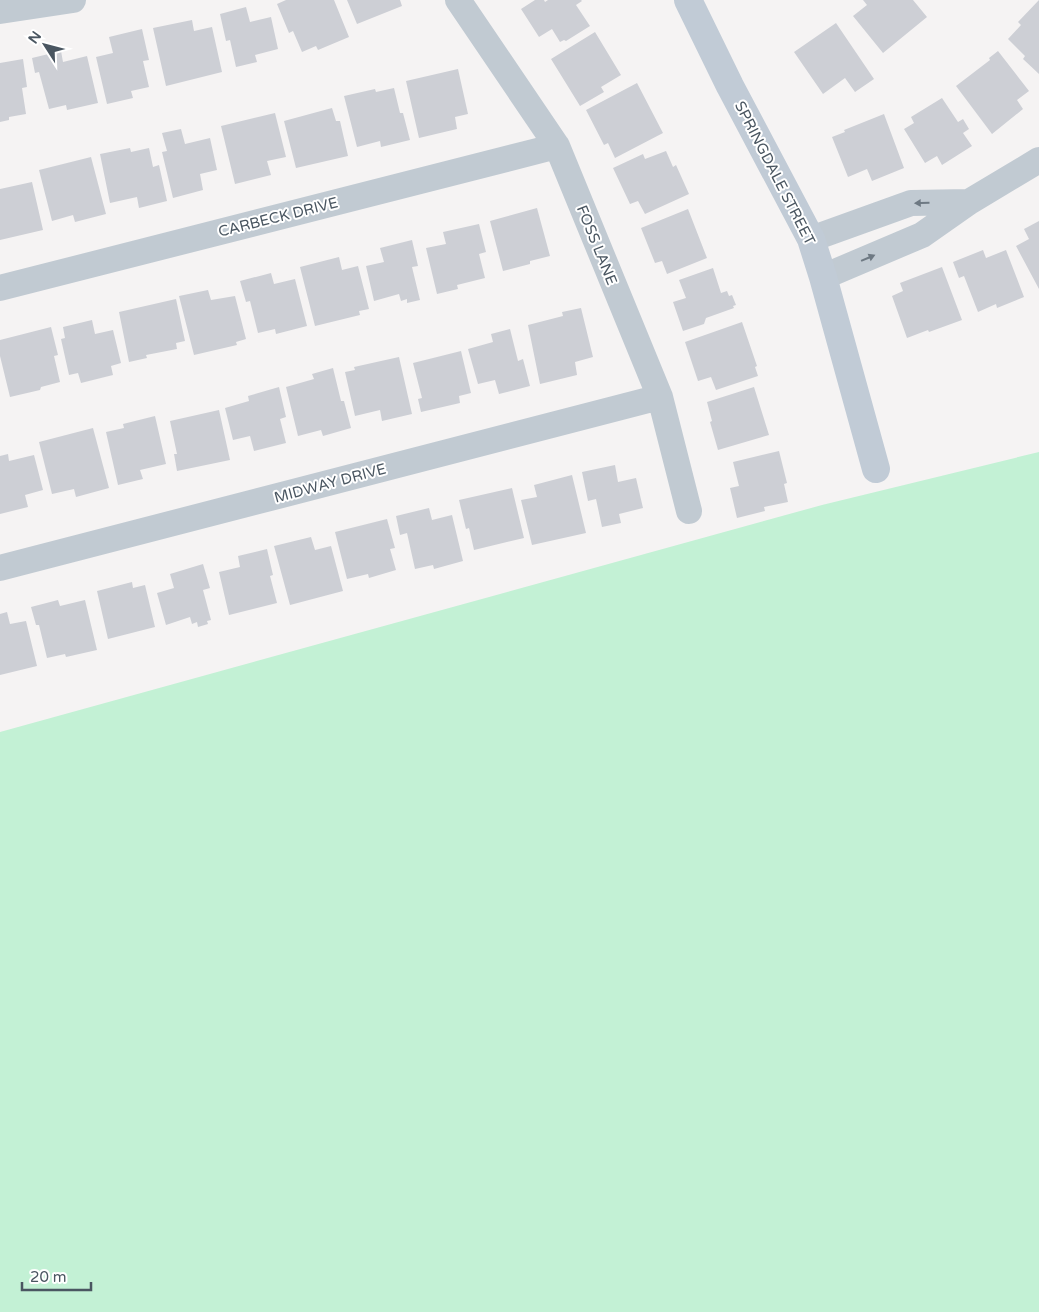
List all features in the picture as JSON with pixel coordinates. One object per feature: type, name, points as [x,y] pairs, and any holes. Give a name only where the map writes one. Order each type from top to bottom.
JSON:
[{"type":"street","points":[[0,11],[73,0]]},
{"type":"street","name":"FOSS LANE","points":[[458,0],[557,146],[660,397],[690,511]]},
{"type":"street","name":"SPRINGDALE STREET","points":[[688,0],[730,86],[811,239],[876,469]]},
{"type":"street","name":"CARBECK DRIVE","points":[[0,288],[557,146]]},
{"type":"street","points":[[823,277],[922,235],[969,202],[1039,160]]},
{"type":"street","points":[[811,239],[911,203],[969,202]]},
{"type":"street","name":"MIDWAY DRIVE","points":[[0,568],[660,397]]},
{"type":"green space","points":[[1039,452],[1039,1312],[0,1312],[0,732],[822,505]]},
{"type":"building","points":[[286,0],[334,0],[349,37],[318,50],[316,46],[302,52],[293,31],[289,33],[277,4]]},
{"type":"building","points":[[347,0],[400,0],[402,6],[357,24]]},
{"type":"building","points":[[535,0],[544,0],[545,2],[548,0],[581,0],[576,5],[590,26],[566,41],[560,42],[552,29],[539,37],[521,9]]},
{"type":"building","points":[[863,0],[913,0],[927,17],[883,53],[853,16],[867,5]]},
{"type":"building","points":[[1039,0],[1039,74],[1023,59],[1025,56],[1008,39],[1021,25],[1018,22]]},
{"type":"building","points":[[246,7],[250,22],[271,17],[278,49],[255,55],[257,62],[236,67],[230,40],[226,41],[220,14]]},
{"type":"building","points":[[192,20],[194,31],[212,27],[222,72],[166,86],[153,28]]},
{"type":"building","points":[[836,23],[874,79],[855,92],[845,78],[823,94],[794,52]]},
{"type":"building","points":[[142,29],[149,60],[143,61],[149,87],[131,91],[133,98],[107,104],[96,57],[113,53],[109,37]]},
{"type":"building","points":[[595,32],[621,75],[601,87],[604,92],[580,106],[551,59]]},
{"type":"building","points":[[61,51],[63,62],[87,56],[98,103],[67,110],[66,105],[49,109],[39,72],[35,73],[32,58]]},
{"type":"building","points":[[998,51],[1029,91],[1017,100],[1023,109],[992,134],[956,86],[990,60],[989,58]]},
{"type":"building","points":[[23,59],[27,87],[22,88],[26,114],[9,117],[9,120],[0,122],[0,63]]},
{"type":"building","points":[[458,69],[468,114],[455,117],[457,129],[419,138],[406,81]]},
{"type":"building","points":[[637,83],[663,133],[615,158],[608,143],[604,145],[586,110]]},
{"type":"building","points":[[394,88],[400,113],[403,113],[410,140],[381,147],[380,141],[357,147],[344,96],[375,89],[376,92]]},
{"type":"building","points":[[942,98],[958,122],[963,119],[969,129],[963,133],[972,146],[942,165],[937,156],[925,163],[904,129],[914,123],[911,117]]},
{"type":"building","points":[[332,108],[336,121],[340,121],[348,156],[296,168],[284,121]]},
{"type":"building","points":[[275,113],[286,157],[267,161],[271,175],[235,184],[221,126]]},
{"type":"building","points":[[884,114],[904,168],[872,181],[867,169],[848,177],[832,137],[845,132],[844,130]]},
{"type":"building","points":[[181,129],[185,144],[210,138],[217,170],[200,174],[203,190],[173,198],[162,152],[167,151],[162,133]]},
{"type":"building","points":[[130,148],[131,152],[149,148],[153,167],[159,165],[167,201],[139,208],[137,197],[110,203],[100,154]]},
{"type":"building","points":[[666,151],[673,167],[676,165],[689,194],[645,214],[638,201],[630,204],[613,168],[643,154],[645,159]]},
{"type":"building","points":[[91,157],[106,214],[75,222],[73,215],[52,221],[39,170]]},
{"type":"building","points":[[32,182],[43,230],[0,240],[0,189]]},
{"type":"building","points":[[537,208],[550,256],[530,261],[530,264],[503,271],[490,221]]},
{"type":"building","points":[[688,209],[707,258],[667,274],[662,261],[655,263],[641,228]]},
{"type":"building","points":[[1039,221],[1039,289],[1016,246],[1029,239],[1024,229]]},
{"type":"building","points":[[479,224],[486,252],[479,254],[485,278],[457,285],[458,289],[437,294],[426,248],[446,244],[443,232]]},
{"type":"building","points":[[412,240],[418,266],[412,267],[420,300],[407,303],[407,299],[401,301],[399,294],[374,301],[366,266],[384,262],[380,248]]},
{"type":"building","points":[[983,250],[986,258],[1006,250],[1024,297],[997,308],[996,304],[978,312],[964,276],[959,278],[953,262]]},
{"type":"building","points":[[339,257],[342,270],[358,266],[369,309],[359,311],[360,315],[315,326],[300,267]]},
{"type":"building","points":[[942,267],[962,320],[907,338],[892,296],[903,291],[900,283]]},
{"type":"building","points":[[713,268],[721,293],[727,291],[729,296],[732,295],[736,305],[733,306],[734,308],[706,318],[704,324],[683,331],[673,302],[686,298],[679,280]]},
{"type":"building","points":[[271,273],[274,284],[295,279],[307,326],[276,334],[275,329],[258,333],[250,301],[246,302],[240,281]]},
{"type":"building","points":[[208,290],[211,300],[235,296],[246,339],[236,342],[237,345],[194,355],[179,296]]},
{"type":"building","points":[[176,299],[185,341],[176,343],[177,349],[146,355],[147,358],[129,362],[119,312]]},
{"type":"building","points":[[581,308],[593,357],[575,362],[577,375],[540,384],[528,325],[563,316],[562,312]]},
{"type":"building","points":[[92,320],[95,334],[113,330],[121,363],[111,366],[113,375],[81,383],[78,373],[69,375],[61,339],[65,338],[63,327]]},
{"type":"building","points":[[742,322],[757,366],[755,367],[758,376],[716,390],[711,377],[698,381],[685,342]]},
{"type":"building","points":[[51,327],[58,355],[54,356],[60,382],[41,387],[40,390],[10,397],[0,356],[0,340]]},
{"type":"building","points":[[510,329],[518,361],[523,359],[530,386],[499,394],[495,380],[478,384],[468,349],[493,342],[491,334]]},
{"type":"building","points":[[461,351],[471,393],[459,396],[460,403],[421,412],[418,399],[422,398],[413,363]]},
{"type":"building","points":[[399,357],[412,414],[382,421],[380,410],[355,416],[345,372],[355,370],[354,367]]},
{"type":"building","points":[[333,368],[341,401],[344,401],[351,428],[323,436],[321,430],[298,436],[286,387],[314,379],[312,374]]},
{"type":"building","points":[[279,387],[286,417],[280,419],[286,443],[254,451],[250,436],[233,440],[225,408],[249,401],[248,396]]},
{"type":"building","points":[[754,387],[769,435],[718,450],[710,422],[712,421],[707,402]]},
{"type":"building","points":[[219,410],[230,460],[177,471],[174,454],[177,454],[170,421]]},
{"type":"building","points":[[155,416],[166,464],[140,470],[143,479],[118,485],[106,432],[124,428],[123,424]]},
{"type":"building","points":[[93,428],[109,488],[76,497],[74,489],[52,494],[39,442]]},
{"type":"building","points":[[779,451],[787,483],[784,484],[788,502],[764,507],[765,511],[737,518],[730,488],[739,486],[733,462]]},
{"type":"building","points":[[8,454],[9,461],[34,455],[43,490],[25,495],[28,507],[0,514],[0,456]]},
{"type":"building","points":[[615,465],[618,482],[636,478],[643,508],[619,514],[621,523],[602,527],[596,499],[588,501],[582,472]]},
{"type":"building","points":[[572,475],[586,533],[532,545],[521,500],[537,497],[534,485]]},
{"type":"building","points":[[512,488],[524,538],[474,550],[469,528],[466,529],[459,500]]},
{"type":"building","points":[[429,508],[432,520],[452,515],[463,561],[434,569],[433,565],[415,569],[407,533],[400,535],[396,516]]},
{"type":"building","points":[[387,519],[395,548],[390,549],[396,570],[369,578],[368,574],[347,579],[335,532]]},
{"type":"building","points":[[311,537],[315,550],[331,546],[343,591],[290,605],[274,546]]},
{"type":"building","points":[[267,549],[273,575],[270,576],[277,603],[229,615],[219,572],[240,567],[238,556]]},
{"type":"building","points":[[203,564],[210,588],[203,590],[211,620],[207,621],[208,624],[198,627],[197,622],[192,624],[190,617],[166,625],[157,593],[174,588],[170,574]]},
{"type":"building","points":[[132,582],[133,588],[145,585],[155,627],[108,639],[97,591]]},
{"type":"building","points":[[58,600],[60,606],[85,600],[97,650],[66,657],[65,654],[47,658],[39,625],[36,625],[31,607]]},
{"type":"building","points":[[7,612],[10,624],[26,621],[37,666],[0,675],[0,614]]}]
